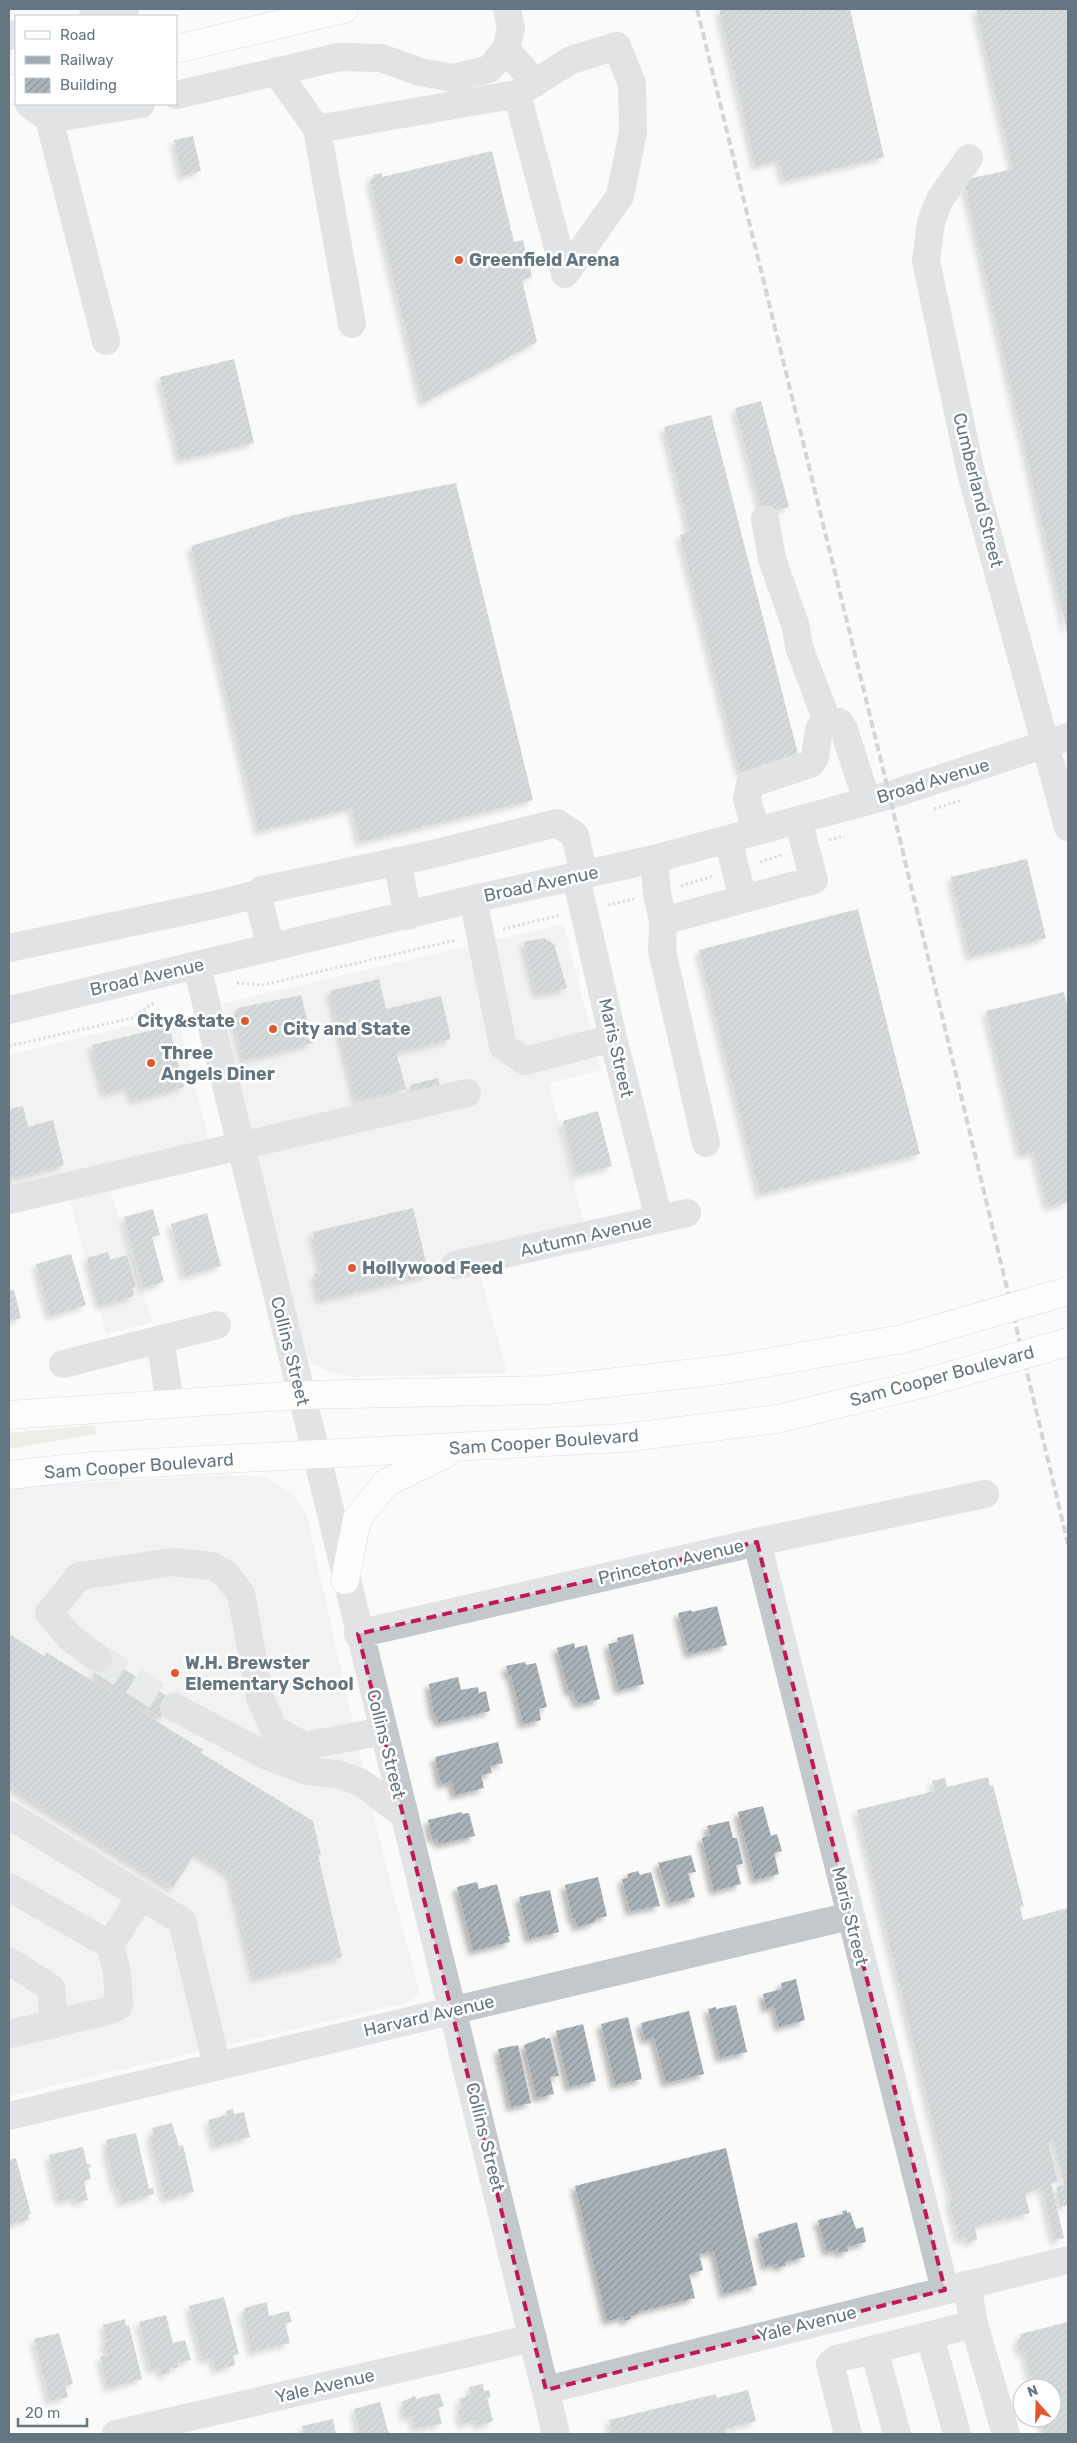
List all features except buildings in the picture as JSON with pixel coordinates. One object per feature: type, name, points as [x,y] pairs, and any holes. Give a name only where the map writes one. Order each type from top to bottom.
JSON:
[{"type":"main road","points":[[178,49],[344,9]]},
{"type":"main road","points":[[9,1415],[300,1394],[546,1390],[730,1369],[902,1338],[1068,1291]]},
{"type":"main road","name":"Sam Cooper Boulevard","points":[[9,1476],[92,1466],[315,1456],[622,1438],[777,1419],[921,1384],[1068,1342]]},
{"type":"main road","points":[[345,1580],[357,1519],[386,1483],[435,1458],[461,1448]]},
{"type":"street","points":[[98,15],[125,9]]},
{"type":"street","points":[[178,95],[339,58],[381,58],[420,72],[453,78],[488,68],[506,49],[511,28],[507,9]]},
{"type":"street","points":[[317,129],[526,88],[571,60],[617,46],[632,84],[633,132],[620,196],[564,274],[526,88],[506,49]]},
{"type":"street","points":[[276,71],[317,129],[352,324]]},
{"type":"street","points":[[25,105],[106,341]]},
{"type":"street","name":"Cumberland Street","points":[[970,158],[940,199],[931,222],[926,261],[972,473],[1057,741],[1068,827]]},
{"type":"street","points":[[765,519],[772,559],[796,628],[799,647],[828,723]]},
{"type":"street","points":[[756,831],[747,799],[747,791],[750,784],[810,764],[815,758],[819,729],[828,723],[839,722],[844,730],[867,801]]},
{"type":"street","name":"Broad Avenue","points":[[9,1010],[200,976],[271,948],[473,899],[654,859],[867,801],[1057,741]]},
{"type":"street","points":[[663,920],[814,880],[798,820]]},
{"type":"street","name":"Maris Street","points":[[398,861],[557,823],[575,835],[585,911],[613,1038],[659,1219]]},
{"type":"street","points":[[728,839],[743,899]]},
{"type":"street","points":[[654,859],[657,894],[663,920],[662,951],[706,1143]]},
{"type":"street","points":[[9,948],[214,905],[258,894],[262,890],[398,861],[408,916]]},
{"type":"street","points":[[258,894],[271,948]]},
{"type":"street","points":[[473,899],[503,1046],[525,1061],[613,1038]]},
{"type":"street","name":"Collins Street","points":[[200,976],[358,1634],[454,2010],[556,2434]]},
{"type":"street","points":[[9,1200],[467,1093]]},
{"type":"street","name":"Autumn Avenue","points":[[455,1266],[687,1212]]},
{"type":"street","points":[[63,1364],[217,1325]]},
{"type":"street","points":[[160,1339],[170,1403]]},
{"type":"street","name":"Princeton Avenue","points":[[358,1634],[757,1542],[985,1494]]},
{"type":"street","name":"Maris Street","points":[[757,1542],[850,1916],[956,2287],[974,2324],[1006,2434]]},
{"type":"street","points":[[98,1658],[70,1638],[49,1613],[79,1576],[172,1562],[212,1566],[226,1574],[241,1594],[260,1698],[274,1729],[305,1746],[383,1731]]},
{"type":"street","points":[[174,1707],[267,1756],[307,1771],[337,1774],[362,1782],[405,1816]]},
{"type":"street","points":[[9,1815],[182,1922],[217,2066]]},
{"type":"street","points":[[9,1887],[110,1945],[117,1972],[119,2006],[108,2011],[9,2034]]},
{"type":"street","points":[[110,1945],[141,1896]]},
{"type":"street","name":"Harvard Avenue","points":[[9,2116],[850,1916]]},
{"type":"street","points":[[9,1961],[51,1988],[54,2024]]},
{"type":"street","name":"Yale Avenue","points":[[546,2390],[1068,2260]]},
{"type":"street","points":[[848,2434],[830,2364],[836,2359],[974,2324]]},
{"type":"street","points":[[930,2336],[957,2434]]},
{"type":"street","name":"Yale Avenue","points":[[116,2434],[533,2338]]},
{"type":"street","points":[[874,2349],[897,2434]]},
{"type":"path","points":[[200,976],[262,985],[585,911]]},
{"type":"path","points":[[9,1046],[132,1018],[163,997]]},
{"type":"highlighted area","points":[[757,1542],[945,2290],[546,2390],[358,1634]]},
{"type":"shaded area","points":[[560,925],[564,926],[601,1070],[549,1083],[584,1224],[473,1248],[507,1373],[350,1377],[330,1372],[311,1363],[298,1338],[247,1137],[222,1015],[224,1003]]},
{"type":"shaded area","points":[[170,1016],[181,1031],[210,1145],[9,1194],[9,1055]]},
{"type":"shaded area","points":[[108,1185],[153,1322],[106,1334],[68,1195]]},
{"type":"shaded area","points":[[95,1425],[96,1434],[9,1449],[9,1433]]},
{"type":"shaded area","name":"W.H. Brewster Elementary School","points":[[221,1475],[267,1477],[296,1497],[307,1517],[377,1830],[420,1994],[409,2002],[9,2096],[9,1489],[29,1486]]},
{"type":"tunnel","points":[[98,1658],[174,1707]]},
{"type":"railway","points":[[697,9],[885,777],[1068,1544]]},
{"type":"place","name":"Greenfield Arena","points":[[459,260]]},
{"type":"place","name":"City&state","points":[[245,1021]]},
{"type":"place","name":"City and State","points":[[273,1029]]},
{"type":"place","name":"Three Angels Diner","points":[[151,1063]]},
{"type":"place","name":"Hollywood Feed","points":[[352,1268]]},
{"type":"place","name":"W.H. Brewster Elementary School","points":[[175,1673]]}]
